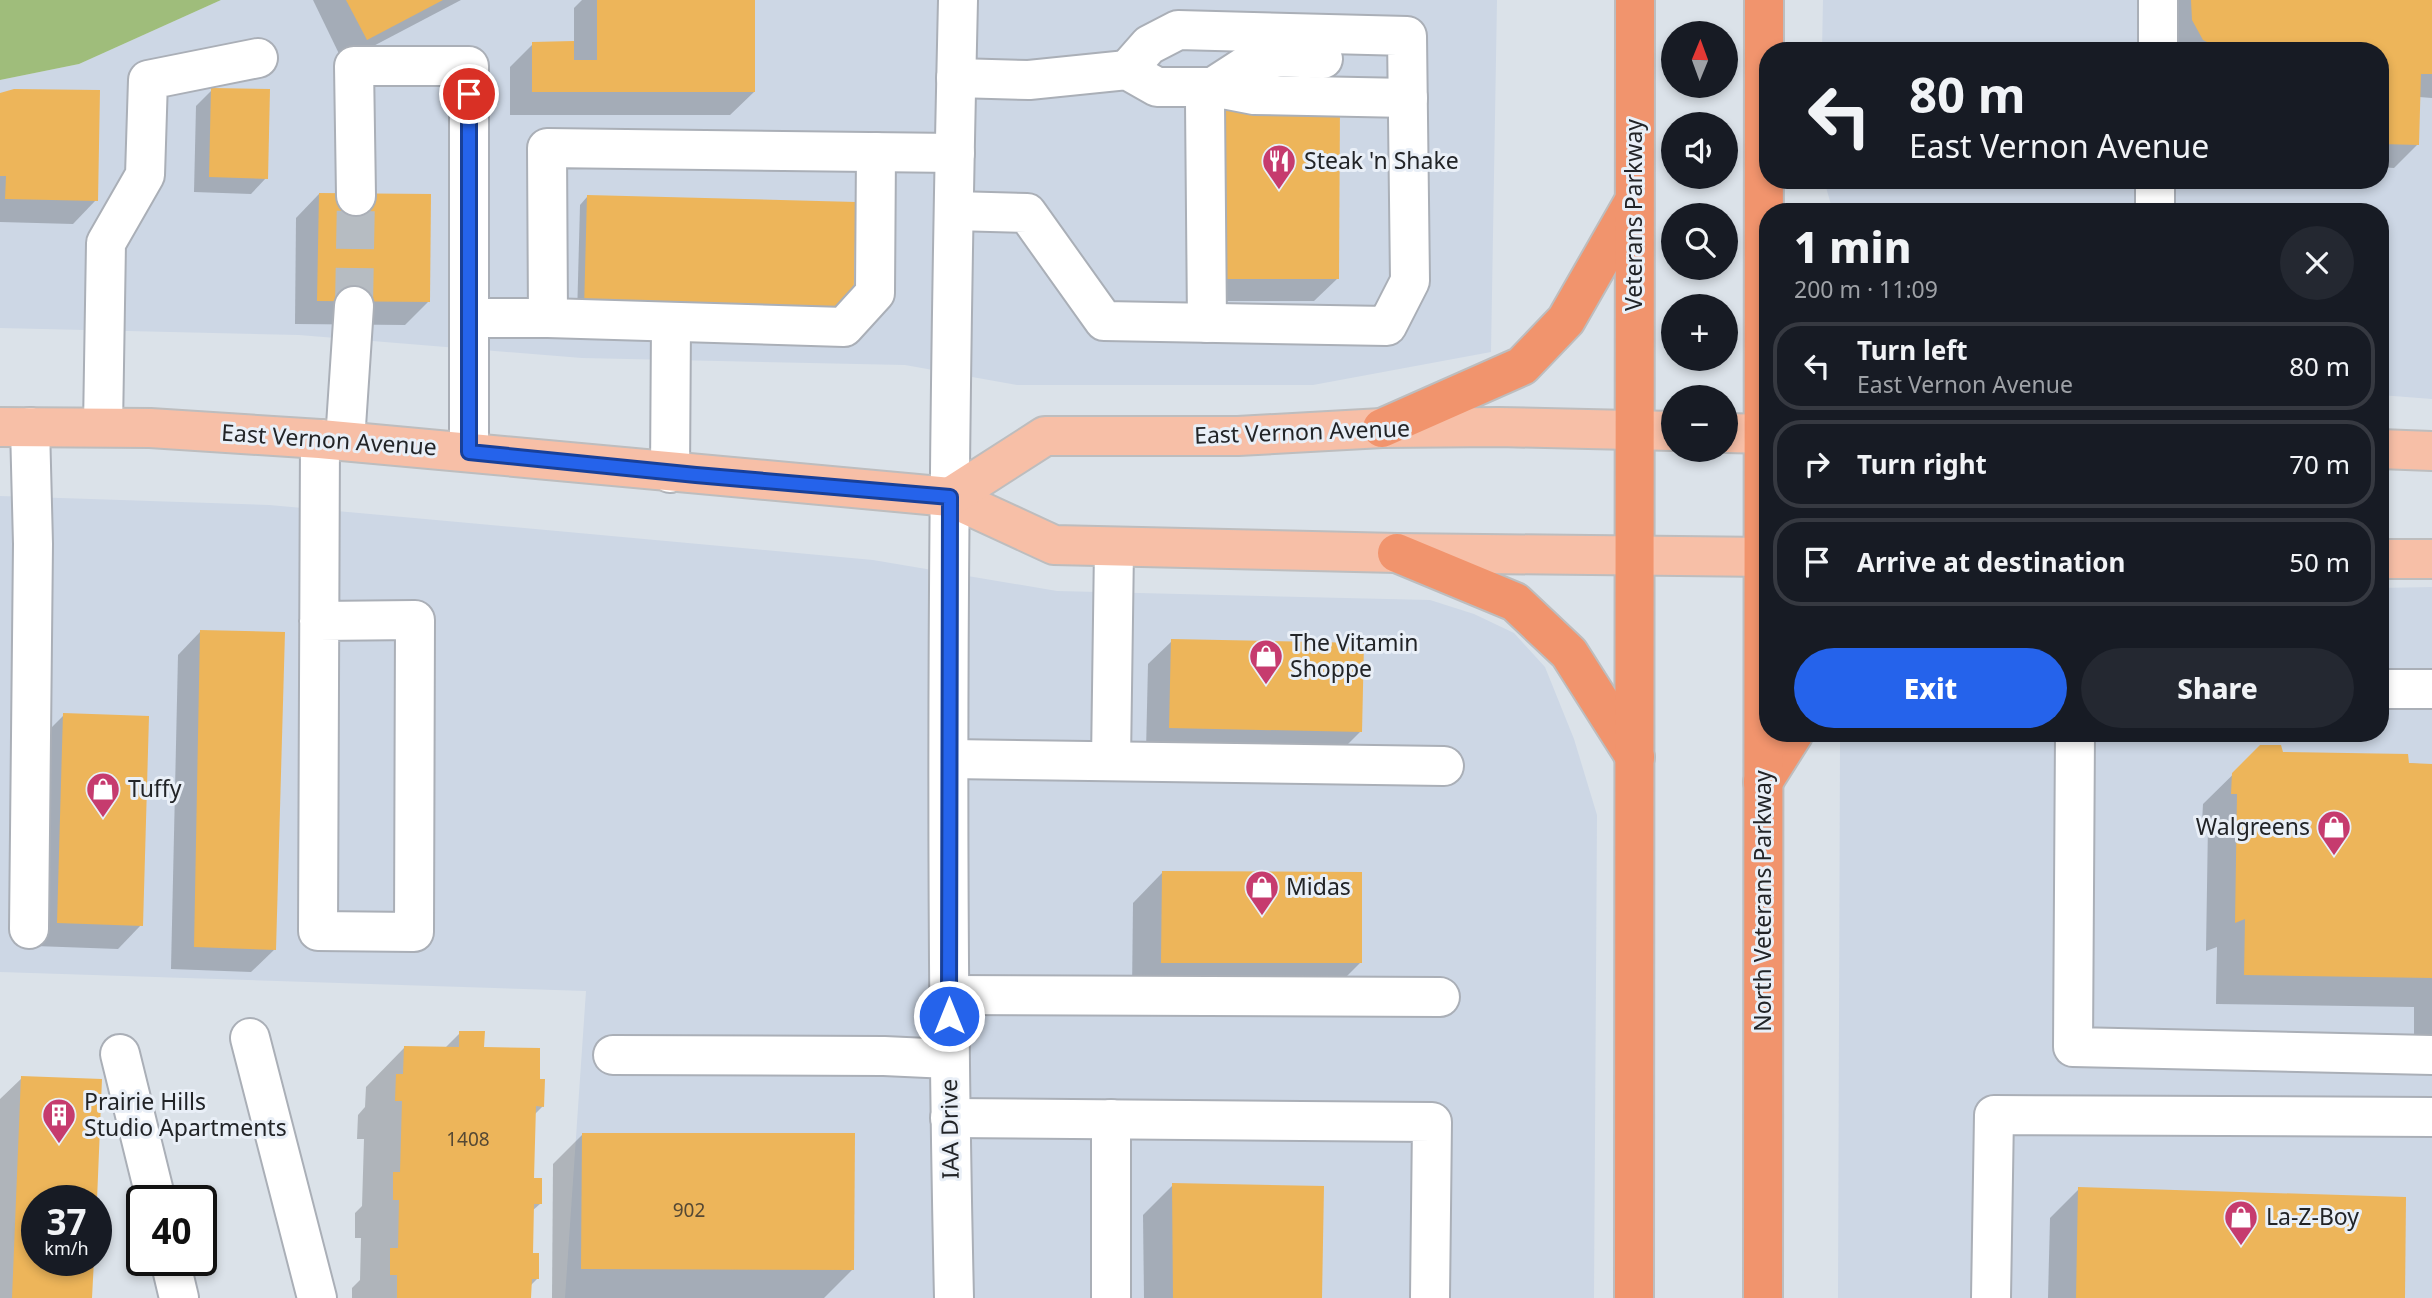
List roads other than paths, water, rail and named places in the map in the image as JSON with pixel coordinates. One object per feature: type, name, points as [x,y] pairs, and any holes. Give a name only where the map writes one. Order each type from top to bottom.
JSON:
[{"type":"highway","name":"Veterans Parkway","points":[[1634,430],[1635,0]]},
{"type":"highway","name":"North Veterans Parkway","points":[[1764,0],[1764,42]]},
{"type":"highway","points":[[1382,428],[1522,366],[1566,320],[1634,201]]},
{"type":"highway","points":[[1634,430],[1634,1298]]},
{"type":"highway","points":[[1397,553],[1515,602],[1569,653],[1635,757]]},
{"type":"highway","name":"North Veterans Parkway","points":[[1763,1298],[1764,742]]},
{"type":"highway","points":[[1763,782],[1788,742]]},
{"type":"main road","name":"East Vernon Avenue","points":[[15,427],[150,428],[333,440],[950,497],[1054,545],[1397,553],[1759,557]]},
{"type":"main road","name":"East Vernon Avenue","points":[[950,497],[1045,436],[1238,436],[1382,428],[1661,431]]},
{"type":"main road","points":[[1738,433],[1759,434]]},
{"type":"main road","points":[[2389,450],[2432,452]]},
{"type":"main road","points":[[2389,559],[2432,559]]},
{"type":"street","name":"IAA Drive","points":[[954,1298],[949,1059],[950,497],[958,0]]},
{"type":"street","points":[[2158,0],[2158,42]]},
{"type":"street","points":[[1127,70],[1149,45],[1178,30],[1408,48]]},
{"type":"street","points":[[1207,323],[1205,103],[1213,87],[1247,65],[1279,57],[1408,48]]},
{"type":"street","points":[[954,211],[1027,213],[1104,321],[1387,326],[1410,281],[1408,48]]},
{"type":"street","points":[[103,428],[106,243],[145,175],[148,80],[258,58]]},
{"type":"street","points":[[356,196],[354,66],[469,66],[469,452]]},
{"type":"street","points":[[956,78],[1029,80],[1127,70],[1157,87],[1213,87],[1254,95],[1408,99]]},
{"type":"street","points":[[548,318],[547,148],[955,153]]},
{"type":"street","points":[[470,318],[844,327],[875,293],[876,152]]},
{"type":"street","points":[[319,621],[415,620],[414,932],[318,931],[319,621],[333,440],[354,306]]},
{"type":"street","points":[[670,472],[671,323]]},
{"type":"street","points":[[15,427],[33,544],[29,929]]},
{"type":"street","points":[[1111,761],[1114,548]]},
{"type":"street","points":[[2389,689],[2432,689]]},
{"type":"street","points":[[2075,742],[2073,1047],[2432,1055]]},
{"type":"street","points":[[950,759],[1444,766]]},
{"type":"street","points":[[949,995],[1440,997]]},
{"type":"street","points":[[250,1038],[317,1298]]},
{"type":"street","points":[[120,1054],[152,1185]]},
{"type":"street","points":[[613,1055],[884,1056],[949,1059]]},
{"type":"street","points":[[1991,1298],[1994,1115],[2432,1117]]},
{"type":"street","points":[[950,1118],[1432,1122],[1430,1298]]},
{"type":"street","points":[[1111,1119],[1111,1298]]},
{"type":"street","points":[[174,1276],[179,1298]]},
{"type":"tunnel","points":[[354,306],[356,196]]},
{"type":"place","name":"Steak 'n Shake","points":[[1279,191]]},
{"type":"place","name":"The Vitamin Shoppe","points":[[1266,686]]},
{"type":"place","name":"Tuffy","points":[[103,819]]},
{"type":"place","name":"Walgreens","points":[[2334,857]]},
{"type":"place","name":"Midas","points":[[1262,917]]},
{"type":"place","name":"Prairie Hills Studio Apartments","points":[[59,1145]]},
{"type":"place","name":"La-Z-Boy","points":[[2241,1247]]}]
